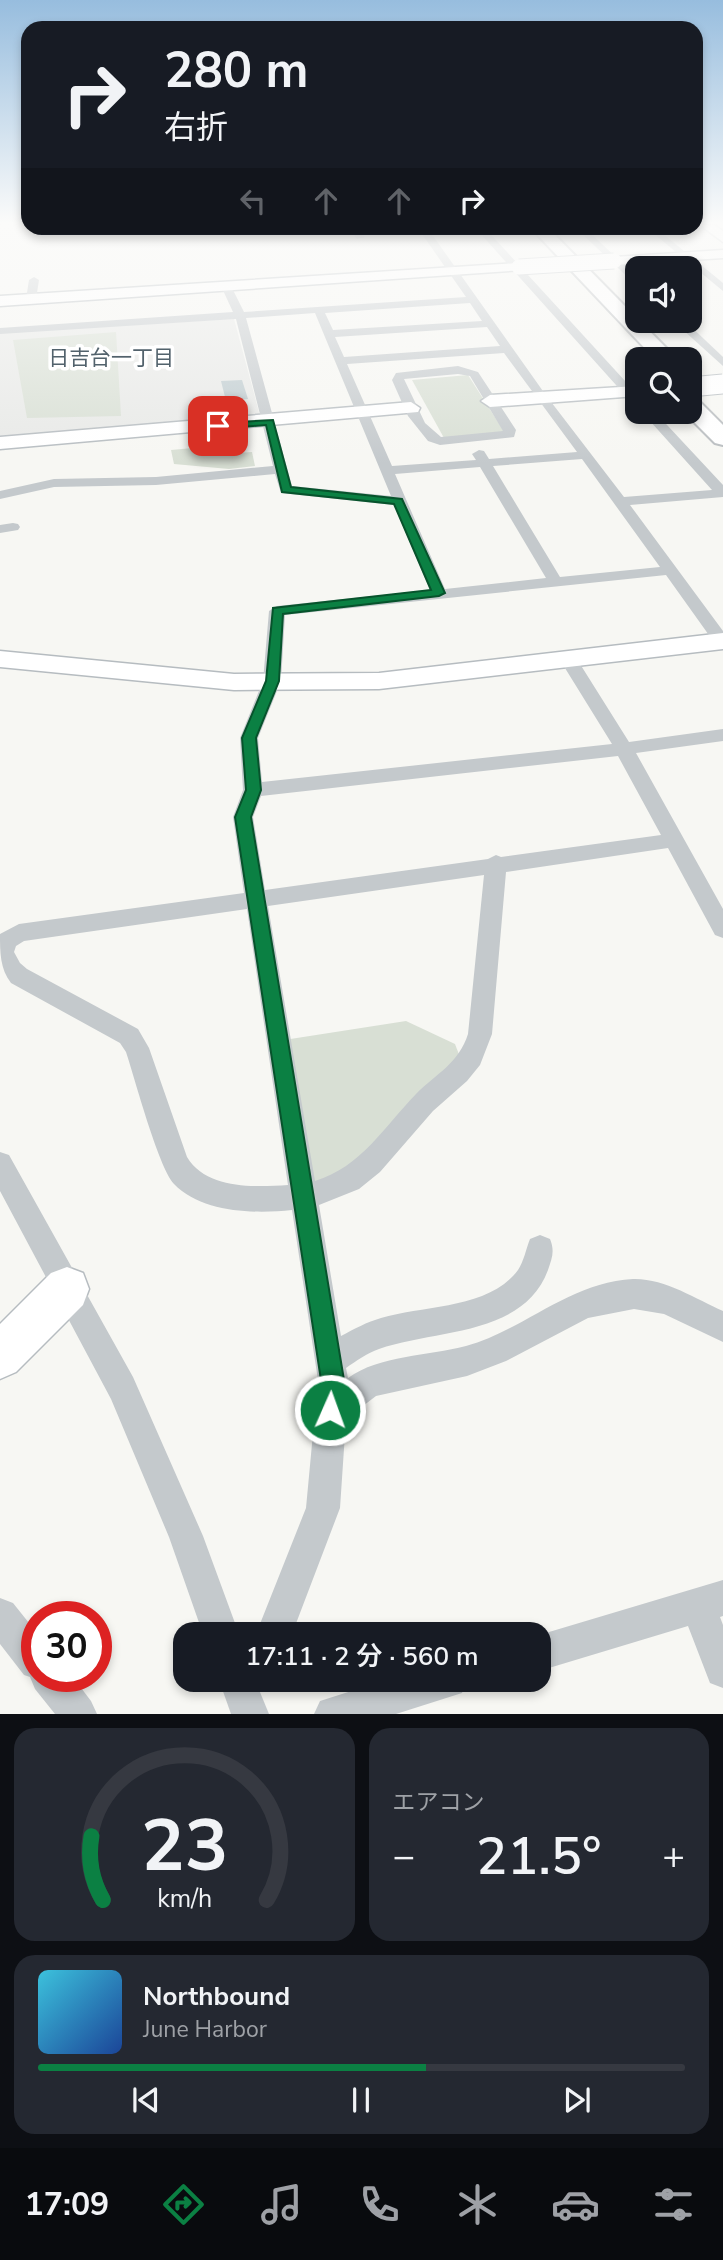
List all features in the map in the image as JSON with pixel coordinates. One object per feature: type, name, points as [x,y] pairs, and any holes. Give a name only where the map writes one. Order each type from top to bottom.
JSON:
[{"type":"highway","points":[[594,305],[633,347]]},
{"type":"highway","points":[[614,305],[655,347]]},
{"type":"highway","points":[[702,395],[723,415]]},
{"type":"highway","points":[[702,417],[723,438]]},
{"type":"street","points":[[235,305],[270,422],[286,489],[398,501]]},
{"type":"street","points":[[0,331],[386,305]]},
{"type":"street","points":[[0,659],[234,682],[379,681],[722,641],[475,305]]},
{"type":"street","points":[[553,305],[625,384]]},
{"type":"street","points":[[318,309],[439,593]]},
{"type":"street","points":[[328,334],[489,324]]},
{"type":"street","points":[[691,333],[723,363]]},
{"type":"street","points":[[700,342],[723,340]]},
{"type":"street","points":[[338,361],[507,349]]},
{"type":"street","points":[[467,372],[474,374],[510,430],[509,434],[470,439],[430,439],[411,408],[398,380],[400,376],[411,373],[467,372]]},
{"type":"street","points":[[702,384],[723,384]]},
{"type":"street","points":[[490,401],[625,394]]},
{"type":"street","points":[[0,443],[411,408]]},
{"type":"street","points":[[659,424],[723,493]]},
{"type":"street","points":[[470,439],[555,581]]},
{"type":"street","points":[[385,471],[586,455]]},
{"type":"street","points":[[0,495],[54,483],[156,481],[281,469]]},
{"type":"street","points":[[621,502],[723,493]]},
{"type":"street","points":[[279,1622],[323,1508],[333,1380],[243,817],[254,790],[249,738],[272,681],[277,611],[671,570]]},
{"type":"street","points":[[569,660],[624,749],[723,929]]},
{"type":"street","points":[[254,790],[624,749],[723,735]]},
{"type":"street","points":[[496,863],[480,1034],[473,1059],[425,1102],[388,1146],[357,1175],[336,1187],[288,1199],[240,1197],[198,1186],[184,1176],[176,1163],[137,1048],[129,1036],[19,976],[11,969],[3,952],[6,941],[19,933],[496,863],[674,840]]},
{"type":"street","points":[[0,1164],[122,1388],[186,1536],[217,1622]]},
{"type":"street","points":[[330,1362],[345,1350],[379,1334],[467,1314],[499,1303],[529,1280],[540,1249]]},
{"type":"street","points":[[0,1356],[67,1289]]},
{"type":"street","points":[[330,1410],[369,1382],[467,1361],[495,1350],[585,1304],[634,1294],[666,1300],[723,1327]]},
{"type":"street","points":[[551,1649],[710,1602],[723,1670]]},
{"type":"street","points":[[0,1616],[21,1642]]},
{"type":"street","points":[[61,1692],[78,1714]]},
{"type":"street","points":[[333,1714],[408,1692]]},
{"type":"shaded area","points":[[234,319],[260,416],[0,440],[0,333]]},
{"type":"shaded area","points":[[116,332],[121,416],[27,418],[13,340]]},
{"type":"shaded area","points":[[468,375],[505,433],[444,438],[412,380]]},
{"type":"shaded area","points":[[242,380],[248,399],[226,401],[221,381]]},
{"type":"shaded area","points":[[236,444],[238,453],[252,452],[255,466],[229,469],[174,464],[171,450]]},
{"type":"shaded area","points":[[406,1021],[455,1044],[463,1065],[385,1144],[307,1190],[284,1040]]},
{"type":"district","name":"日吉台一丁目","points":[[111,358]]},
{"type":"route","points":[[218,426],[270,422],[286,489],[398,501],[439,593],[277,611],[272,681],[249,738],[254,790],[243,817],[333,1380],[330,1410]]}]
